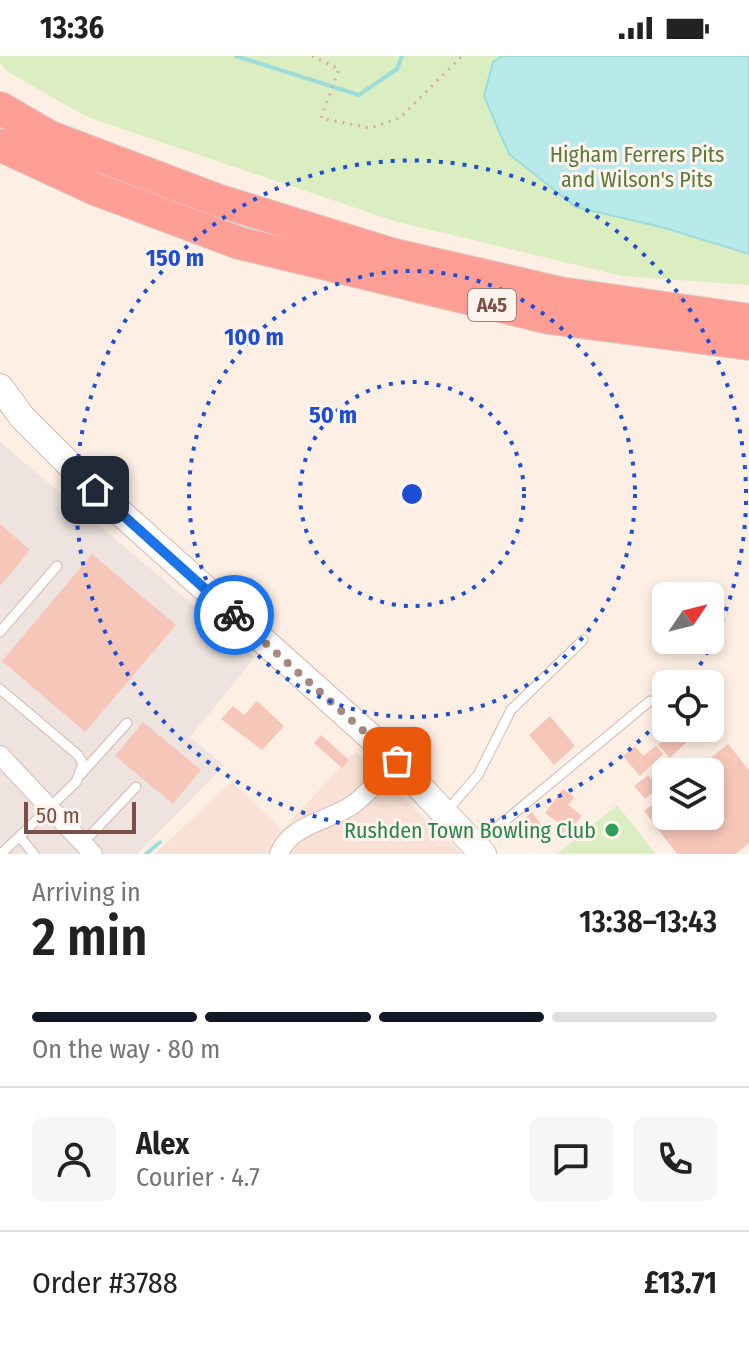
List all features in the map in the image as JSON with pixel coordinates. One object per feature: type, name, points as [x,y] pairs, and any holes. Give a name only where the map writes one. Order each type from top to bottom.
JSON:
[{"type":"highway","name":"A45","points":[[0,108],[50,137],[151,175],[303,229],[391,254],[560,293],[749,320]]},
{"type":"highway","name":"A45","points":[[0,145],[95,189],[239,243],[549,318],[749,344]]},
{"type":"main road","points":[[3,394],[102,496],[397,761],[479,849]]},
{"type":"street","points":[[0,755],[88,849]]},
{"type":"street","points":[[279,854],[283,843],[296,832],[354,804],[397,761]]},
{"type":"lane","points":[[0,632],[57,566]]},
{"type":"lane","points":[[446,812],[478,775],[511,710],[526,691],[583,640]]},
{"type":"lane","points":[[0,689],[78,755],[83,764],[81,774]]},
{"type":"lane","points":[[479,849],[650,701]]},
{"type":"lane","points":[[1,854],[49,808],[127,723]]},
{"type":"lane","points":[[88,849],[136,787]]},
{"type":"lane","points":[[20,837],[34,854]]},
{"type":"path","points":[[312,56],[339,69],[321,118],[370,128],[400,118],[462,56]]},
{"type":"shaded area","points":[[0,442],[255,657],[190,737],[224,766],[137,854],[0,854]]},
{"type":"shaded area","points":[[355,752],[462,854],[154,854],[232,782],[282,830]]},
{"type":"green space","name":"Higham Ferrers Pits and Wilson's Pits","points":[[0,56],[749,56],[749,285],[622,276],[394,221],[87,117],[8,72],[0,63]]},
{"type":"green space","name":"Rushden Town Bowling Club","points":[[617,805],[656,854],[557,854]]},
{"type":"water","points":[[502,56],[749,56],[749,254],[665,228],[576,207],[509,154],[484,96],[493,62]]},
{"type":"building","points":[[0,524],[30,550],[0,586]]},
{"type":"building","points":[[92,554],[176,625],[85,732],[2,661]]},
{"type":"building","points":[[257,701],[284,726],[262,750],[221,719],[233,706],[244,715]]},
{"type":"building","points":[[550,716],[575,746],[554,765],[529,735]]},
{"type":"building","points":[[143,722],[201,770],[173,804],[115,756]]},
{"type":"building","points":[[321,735],[349,760],[342,768],[314,743]]},
{"type":"building","points":[[662,742],[687,742],[670,758],[658,745]]},
{"type":"building","points":[[728,744],[749,770],[749,843],[736,854],[677,854],[659,830],[724,830],[724,758],[710,758]]},
{"type":"building","points":[[635,746],[643,756],[656,746],[663,754],[652,758],[652,765],[640,776],[623,756]]},
{"type":"building","points":[[648,775],[652,780],[652,794],[645,799],[634,786]]},
{"type":"building","points":[[563,789],[574,797],[568,805],[582,816],[563,837],[558,833],[560,824],[545,813]]},
{"type":"building","points":[[652,805],[652,821],[644,811]]},
{"type":"building","points":[[532,812],[542,826],[530,836],[519,823]]},
{"type":"waterway","points":[[236,56],[359,95],[397,69],[402,56]]},
{"type":"waterway","points":[[146,854],[160,842]]},
{"type":"way so far","points":[[234,615],[397,761]]},
{"type":"place","name":"Rushden Town Bowling Club","points":[[612,830]]},
{"type":"route","points":[[95,490],[234,615]]}]
